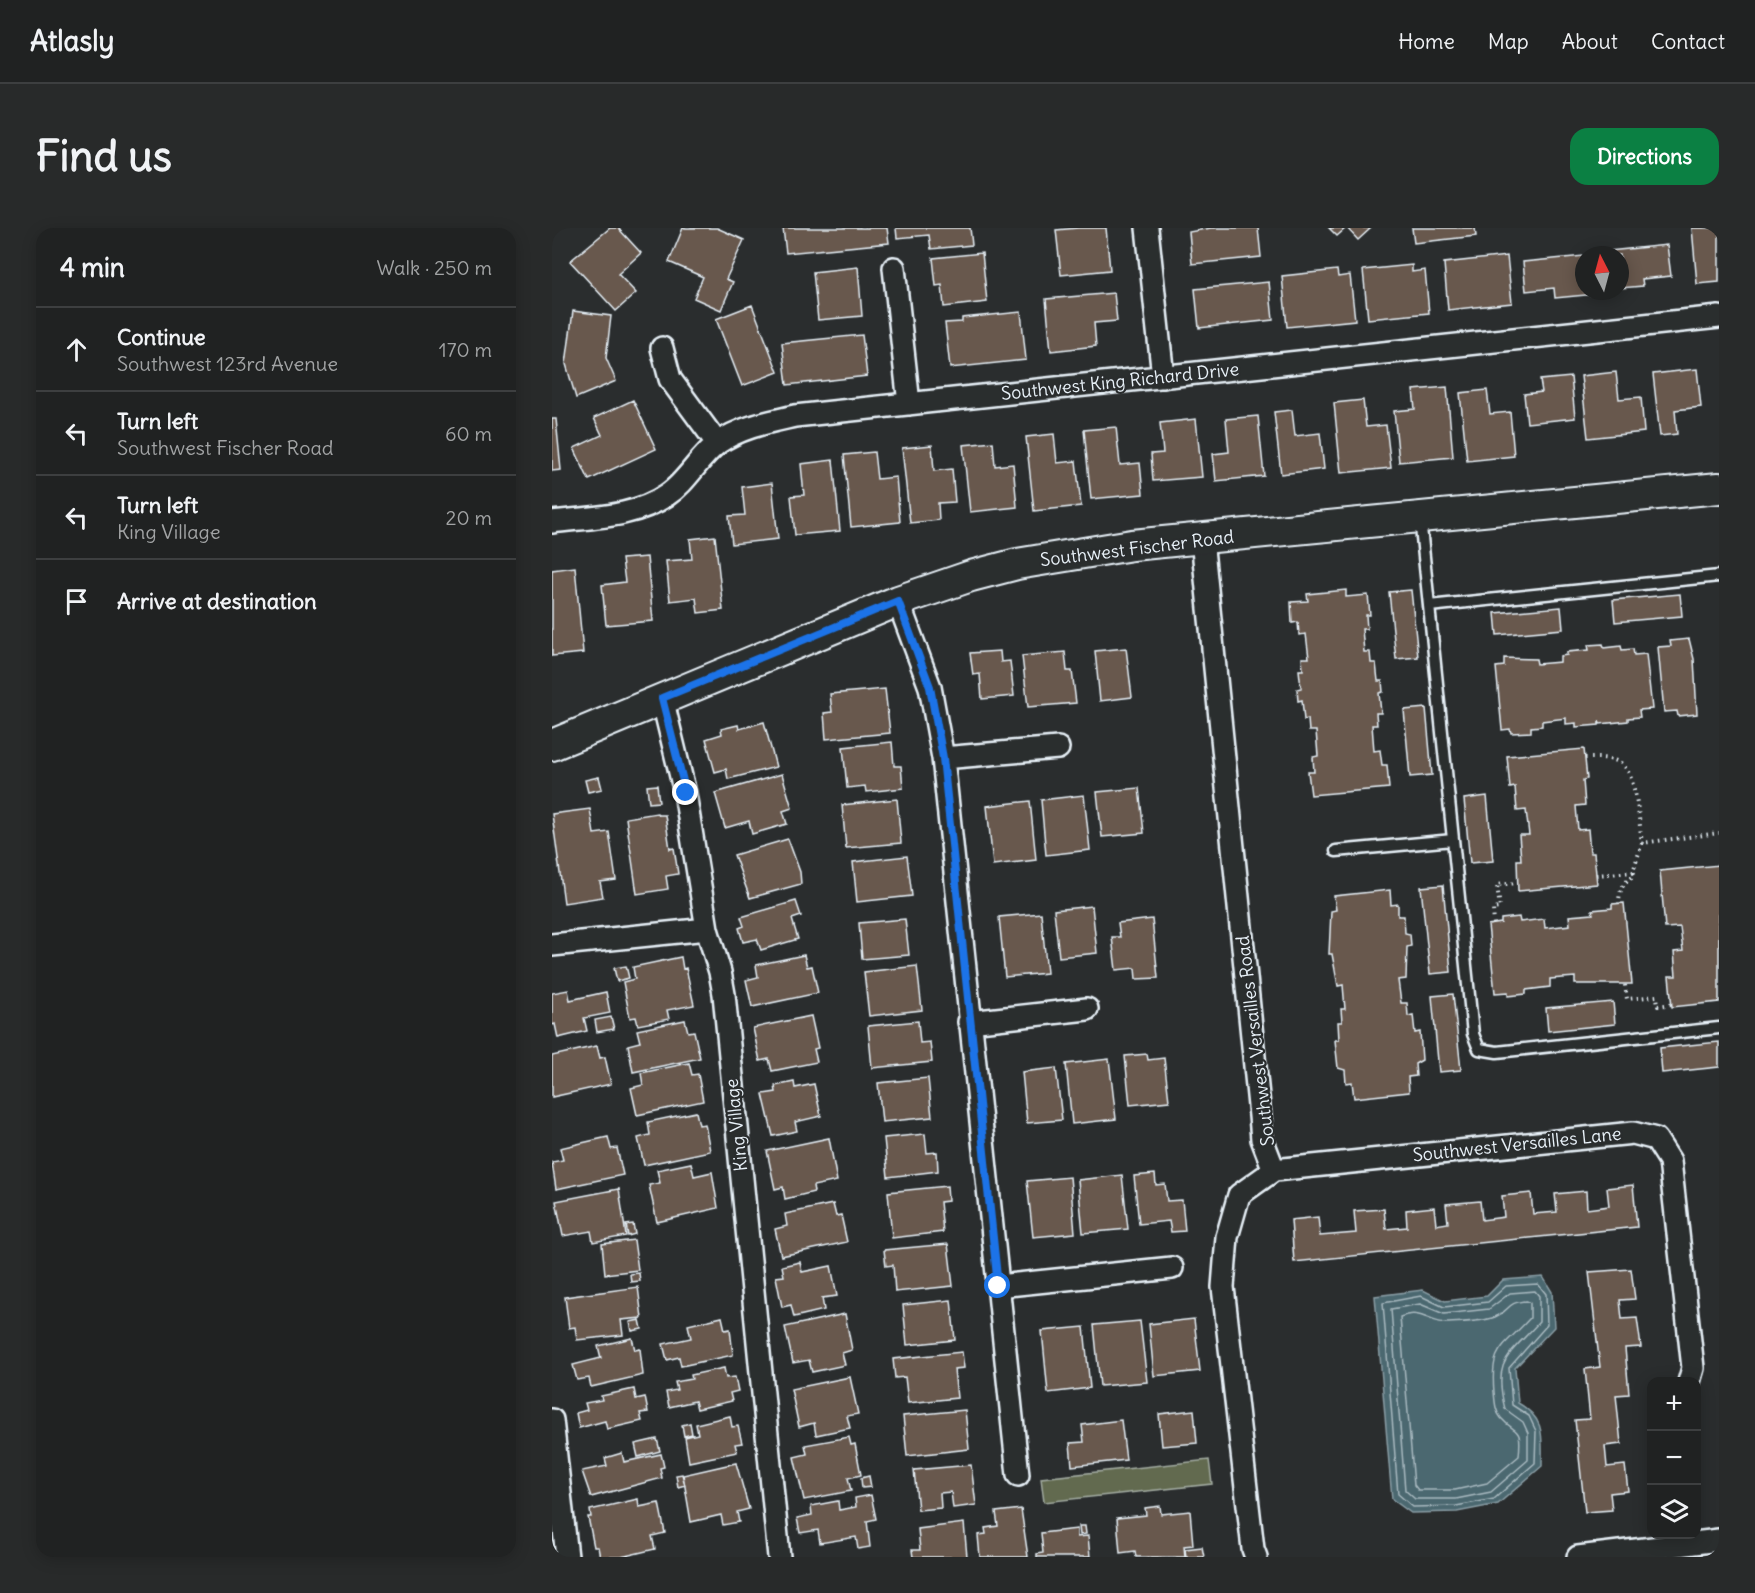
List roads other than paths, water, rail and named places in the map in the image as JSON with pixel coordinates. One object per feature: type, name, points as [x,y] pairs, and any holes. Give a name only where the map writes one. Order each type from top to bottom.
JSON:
[{"type":"street","points":[[1147,228],[1163,376]]},
{"type":"street","points":[[894,268],[909,404]]},
{"type":"street","name":"Southwest King Richard Drive","points":[[552,522],[624,513],[646,507],[668,495],[717,443],[752,426],[795,416],[1719,317]]},
{"type":"street","points":[[662,348],[670,379],[717,443]]},
{"type":"street","name":"Southwest Fischer Road","points":[[552,745],[898,601],[971,576],[1017,564],[1132,545],[1719,488]]},
{"type":"street","name":"Southwest Versailles Road","points":[[1203,539],[1262,1139],[1274,1170],[1239,1195],[1227,1237],[1223,1287],[1253,1549],[1256,1557]]},
{"type":"street","points":[[898,601],[930,687],[943,758],[1018,1475]]},
{"type":"street","name":"King Village","points":[[662,698],[693,832],[707,929],[718,962],[724,994],[779,1557]]},
{"type":"street","points":[[943,758],[1058,748]]},
{"type":"street","points":[[552,945],[707,929]]},
{"type":"street","points":[[969,1022],[1087,1009]]},
{"type":"street","name":"Southwest Versailles Lane","points":[[1274,1170],[1633,1133],[1656,1139],[1670,1161],[1693,1368],[1690,1377]]},
{"type":"street","points":[[998,1286],[1172,1268]]},
{"type":"street","points":[[553,1433],[567,1557]]},
{"type":"street","points":[[1578,1557],[1719,1540]]},
{"type":"lane","points":[[1420,518],[1473,1034],[1479,1049],[1497,1052],[1719,1028]]},
{"type":"lane","points":[[1429,606],[1719,576]]},
{"type":"lane","points":[[1336,851],[1453,840]]},
{"type":"water","points":[[1543,1277],[1552,1292],[1554,1327],[1515,1368],[1518,1403],[1534,1415],[1540,1429],[1542,1466],[1498,1504],[1457,1512],[1411,1513],[1392,1499],[1375,1296],[1423,1290],[1445,1301],[1487,1296],[1503,1280]]}]
